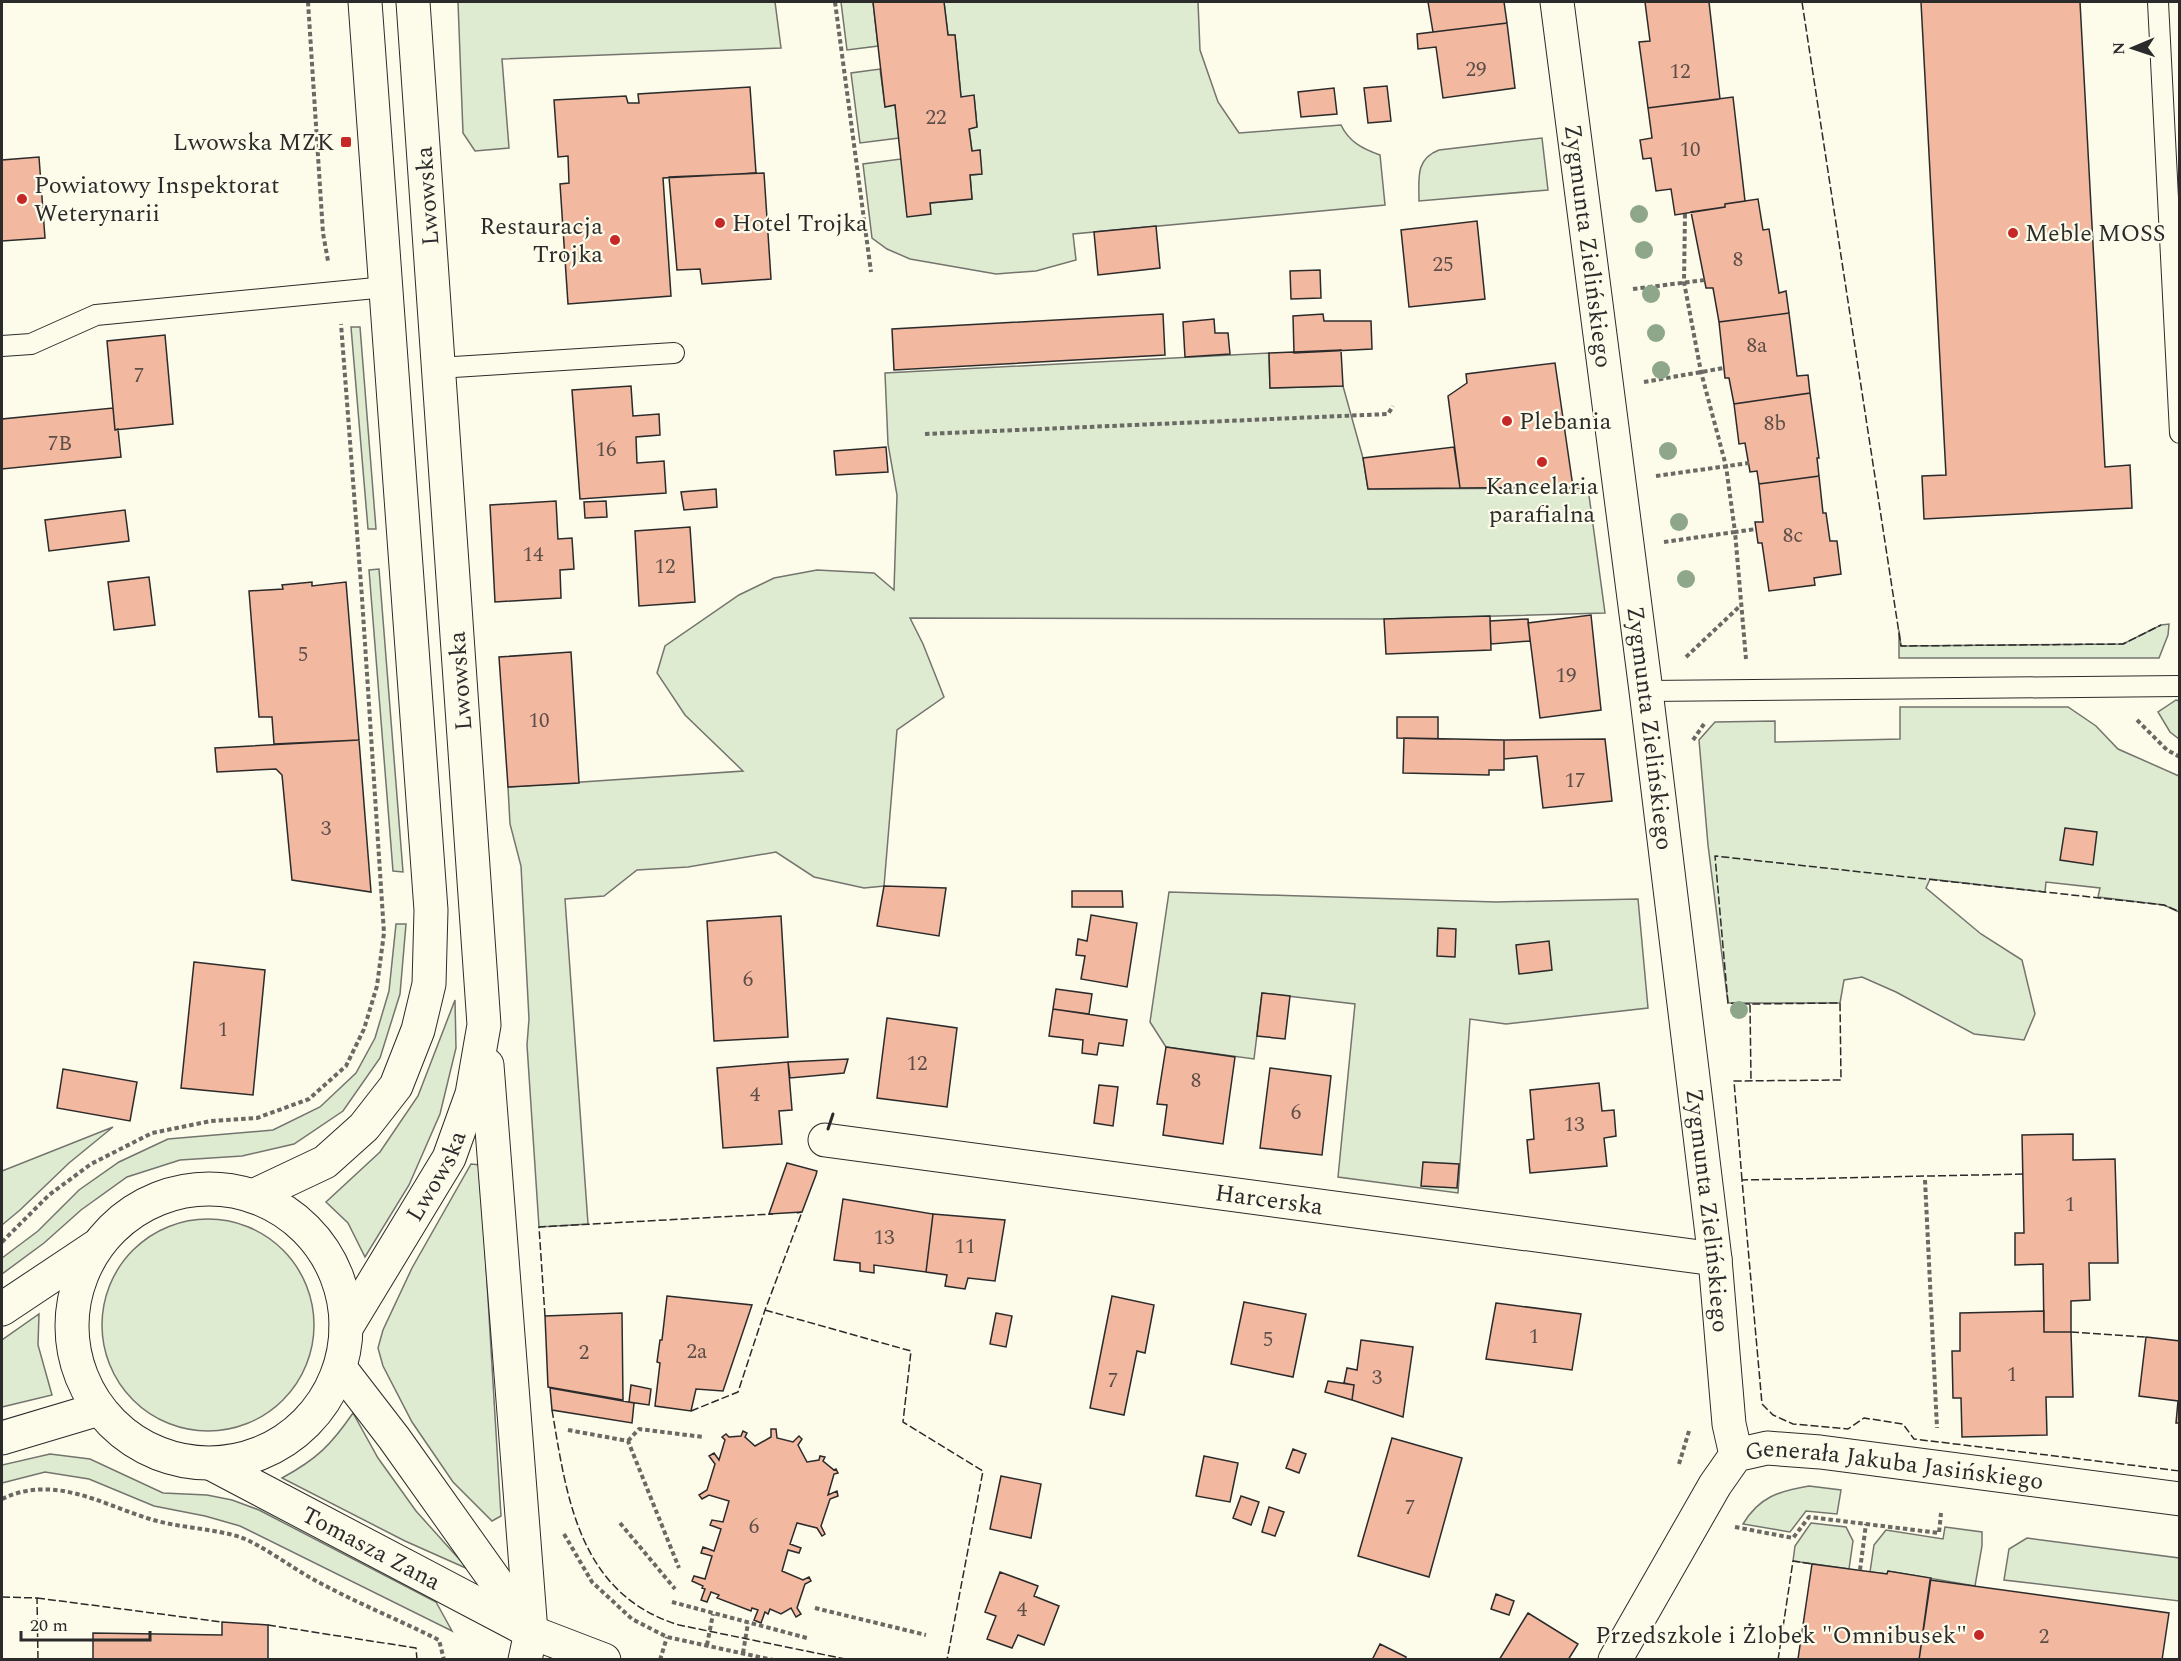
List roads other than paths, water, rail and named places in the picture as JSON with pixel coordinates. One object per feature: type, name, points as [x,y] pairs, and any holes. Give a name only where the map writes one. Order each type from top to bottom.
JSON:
[{"type":"main road","name":"Lwowska","points":[[253,1196],[325,1162],[364,1127],[396,1086],[418,1030],[429,984],[431,910],[365,2]]},
{"type":"main road","name":"Lwowska","points":[[346,1328],[449,1158],[472,1094],[484,1025],[413,2]]},
{"type":"main road","name":"Zygmunta Zielińskiego","points":[[1557,2],[1646,692],[1715,1259],[1729,1424],[1736,1455]]},
{"type":"main road","points":[[484,1025],[528,1646]]},
{"type":"main road","name":"Harcerska","points":[[825,1140],[1715,1259]]},
{"type":"main road","points":[[189,1190],[232,1191],[253,1196],[291,1216],[321,1247],[340,1286],[346,1328],[345,1348],[339,1368],[330,1390],[317,1411],[301,1429],[281,1443],[259,1454],[236,1461],[212,1464],[190,1463],[169,1458],[148,1450],[113,1425],[87,1390],[78,1370],[71,1327],[78,1283],[99,1244],[112,1228],[147,1203],[189,1190]]},
{"type":"main road","points":[[2,1310],[99,1244]]},
{"type":"main road","name":"Tomasza Zana","points":[[339,1368],[394,1437],[528,1646]]},
{"type":"main road","points":[[2,1438],[99,1409]]},
{"type":"main road","name":"Generała Jakuba Jasińskiego","points":[[1615,1659],[1714,1485],[1736,1455],[1767,1448],[1820,1452],[2180,1499]]},
{"type":"main road","name":"Tomasza Zana","points":[[212,1464],[528,1646],[604,1659]]},
{"type":"lane","points":[[2158,2],[2180,433]]},
{"type":"lane","points":[[2,346],[31,344],[96,315],[386,287]]},
{"type":"lane","points":[[438,368],[674,353]]},
{"type":"lane","points":[[1646,692],[2180,686]]},
{"type":"place","name":"Lwowska MZK","points":[[346,142]]},
{"type":"place","name":"Powiatowy Inspektorat Weterynarii","points":[[22,199]]},
{"type":"place","name":"Hotel Trojka","points":[[720,223]]},
{"type":"place","name":"Meble MOSS","points":[[2013,233]]},
{"type":"place","name":"Restauracja Trojka","points":[[615,240]]},
{"type":"place","name":"Plebania","points":[[1507,421]]},
{"type":"place","name":"Kancelaria parafialna","points":[[1542,462]]},
{"type":"place","name":"Przedszkole i Żlobek \"Omnibusek\"","points":[[1979,1635]]}]
